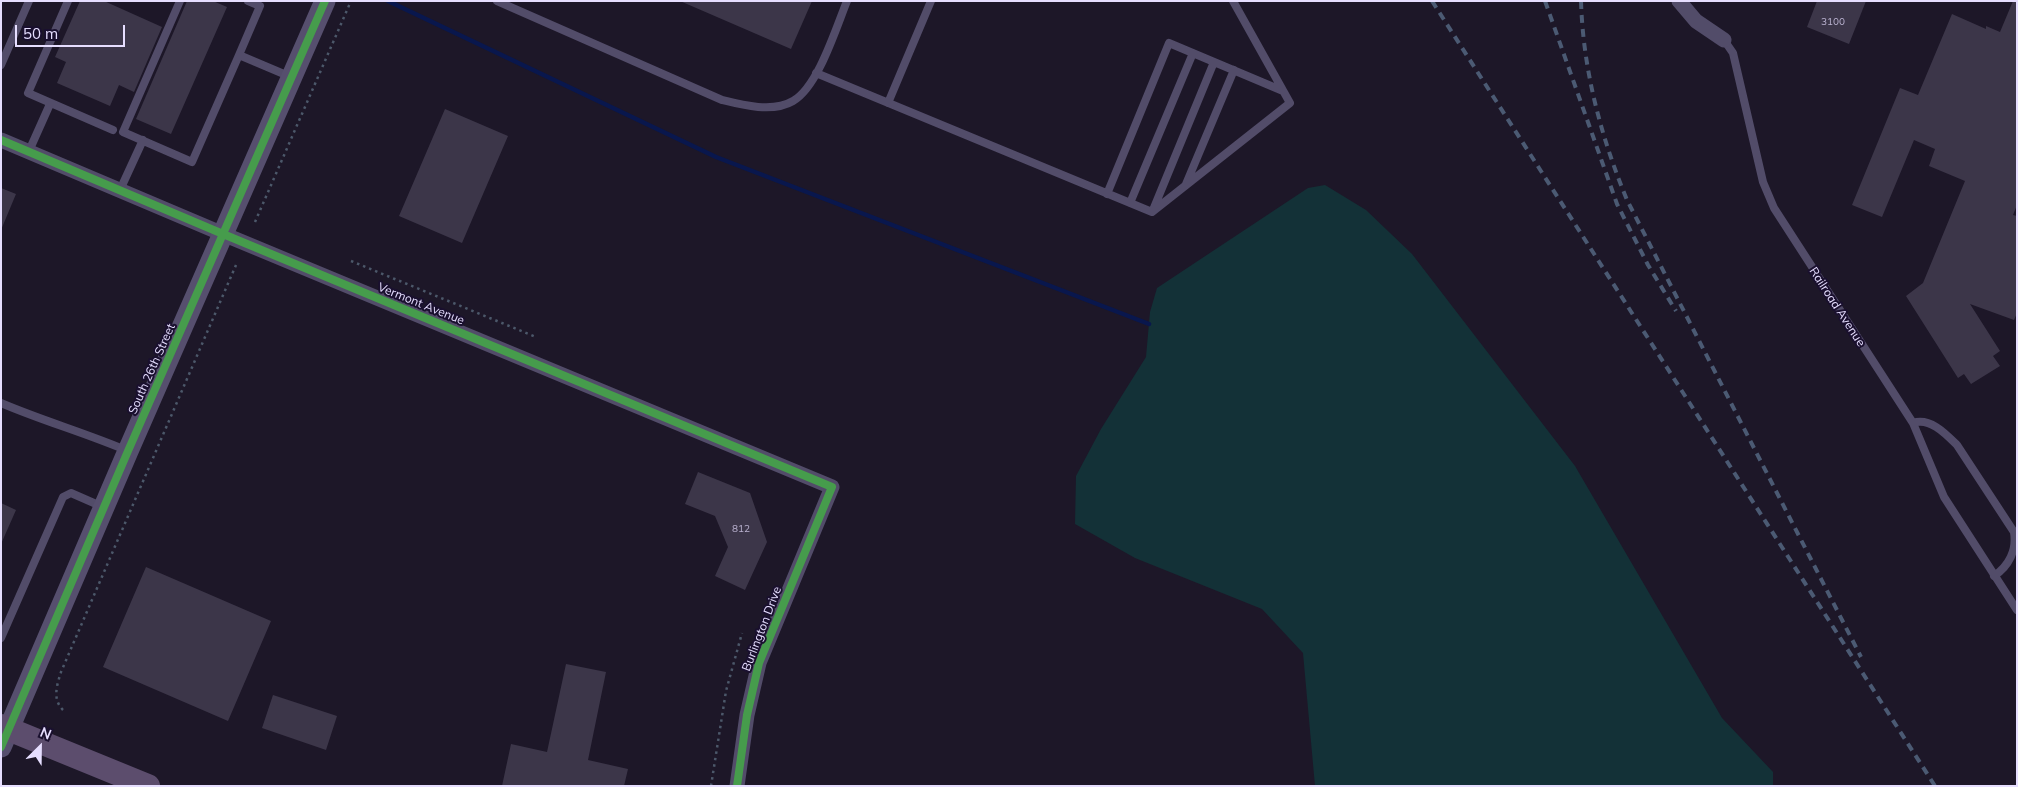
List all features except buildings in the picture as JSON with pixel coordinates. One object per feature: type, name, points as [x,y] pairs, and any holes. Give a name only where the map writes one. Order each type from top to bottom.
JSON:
[{"type":"main road","points":[[4,734],[148,786]]},
{"type":"street","name":"South 26th Street","points":[[4,734],[325,1]]},
{"type":"street","name":"Railroad Avenue","points":[[1679,1],[1696,21],[1724,40]]},
{"type":"street","name":"Vermont Avenue","points":[[1,140],[832,487]]},
{"type":"street","name":"Burlington Drive","points":[[737,786],[747,715],[759,663],[832,487]]},
{"type":"lane","points":[[1,65],[29,1]]},
{"type":"lane","points":[[68,1],[28,93],[113,130]]},
{"type":"lane","points":[[180,1],[123,132],[192,162],[260,6],[248,1]]},
{"type":"lane","points":[[496,1],[722,100],[738,104],[776,106],[792,102],[806,92],[847,1]]},
{"type":"lane","points":[[888,103],[930,1]]},
{"type":"lane","points":[[1152,212],[1290,102],[1233,1]]},
{"type":"lane","name":"Railroad Avenue","points":[[1724,40],[1733,53],[1763,182],[1774,208],[1914,423],[1944,497],[2017,610]]},
{"type":"lane","points":[[1107,194],[1170,43],[1283,91]]},
{"type":"lane","points":[[1130,203],[1193,53]]},
{"type":"lane","points":[[239,55],[292,78]]},
{"type":"lane","points":[[1152,212],[1214,62]]},
{"type":"lane","points":[[1186,185],[1234,70]]},
{"type":"lane","points":[[816,73],[1152,212]]},
{"type":"lane","points":[[29,151],[50,104]]},
{"type":"lane","points":[[120,190],[143,140]]},
{"type":"lane","points":[[1,403],[34,417],[98,438],[128,451]]},
{"type":"lane","points":[[1914,423],[1923,421],[1931,424],[1946,434],[1957,445],[2014,532],[2015,540],[2011,557],[2006,566],[1994,576]]},
{"type":"lane","points":[[1,638],[63,497],[71,493],[104,507]]},
{"type":"path","points":[[255,222],[351,1]]},
{"type":"path","points":[[351,261],[536,337]]},
{"type":"path","points":[[63,710],[59,706],[56,696],[61,672],[236,265]]},
{"type":"path","points":[[711,786],[726,691],[742,633]]},
{"type":"green space","points":[[1325,185],[1366,210],[1412,254],[1575,466],[1722,718],[1773,772],[1773,786],[1315,786],[1303,653],[1262,609],[1135,558],[1075,524],[1076,476],[1101,429],[1146,357],[1150,312],[1157,288],[1308,188]]},
{"type":"waterway","points":[[388,1],[716,157],[1149,324]]},
{"type":"railway","points":[[1432,1],[1935,786]]},
{"type":"railway","points":[[1545,1],[1617,204],[1648,265],[1676,311]]},
{"type":"railway","points":[[1581,1],[1585,52],[1595,103],[1609,152],[1627,200],[1861,657]]},
{"type":"cycle path","points":[[1,747],[325,1]]},
{"type":"cycle path","points":[[1,140],[832,487],[759,663],[747,715],[737,786]]}]
